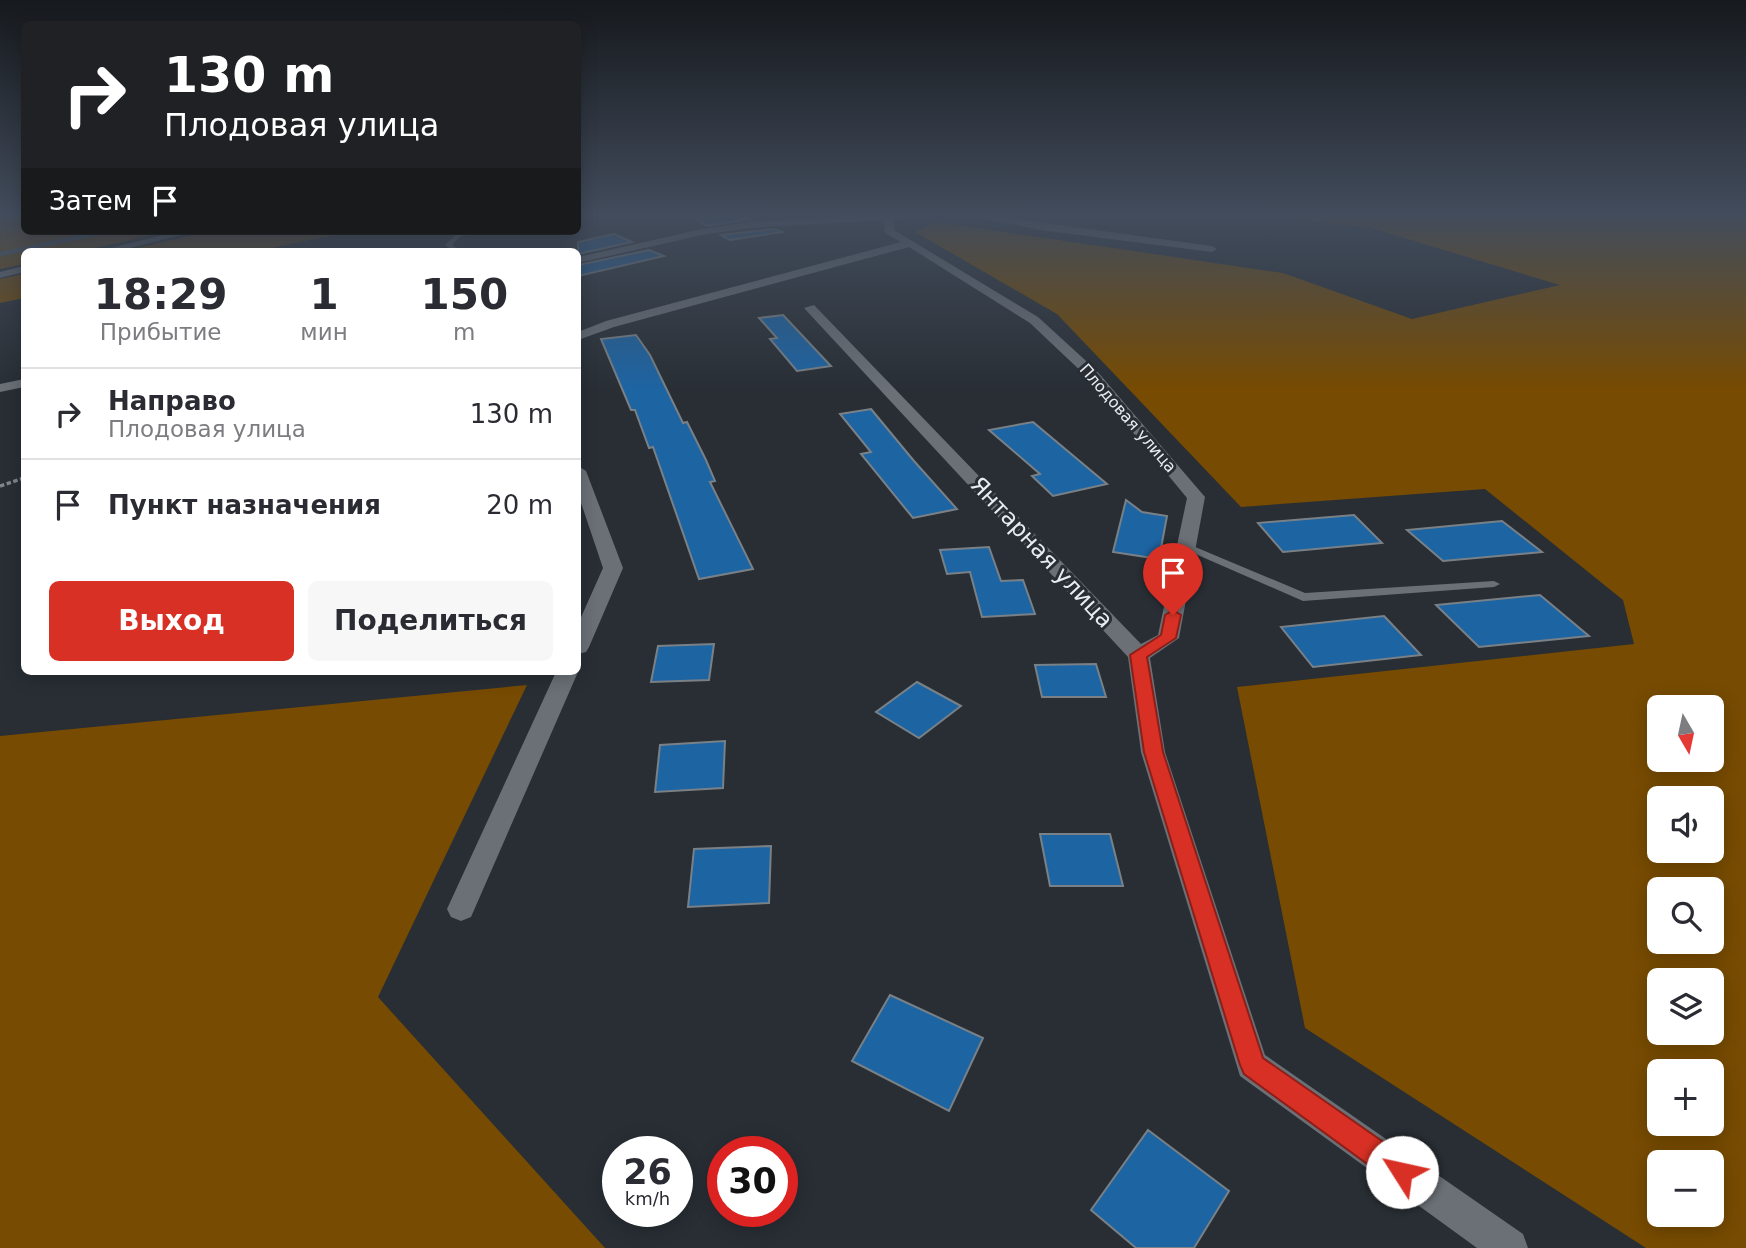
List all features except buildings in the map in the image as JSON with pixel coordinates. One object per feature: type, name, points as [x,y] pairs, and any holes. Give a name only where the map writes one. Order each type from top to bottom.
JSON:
[{"type":"street","points":[[581,335],[610,324],[794,274]]},
{"type":"street","name":"Плодовая улица","points":[[960,274],[1034,320],[1091,373],[1196,497],[1168,638],[1139,655]]},
{"type":"street","name":"Янтарная улица","points":[[810,308],[1139,655]]},
{"type":"street","points":[[0,388],[21,384]]},
{"type":"street","points":[[581,479],[613,568],[581,640]]},
{"type":"street","points":[[1139,655],[1153,752],[1252,1065],[1509,1248]]},
{"type":"street","points":[[461,909],[565,675]]},
{"type":"lane","points":[[1188,547],[1303,597],[1494,584]]},
{"type":"path","points":[[0,486],[21,479]]},
{"type":"shaded area","points":[[988,274],[1286,274],[1412,319],[1560,285],[1524,274],[1746,274],[1746,1248],[1646,1248],[1305,1028],[1237,687],[1634,644],[1623,600],[1485,489],[1241,507],[1057,314]]},
{"type":"shaded area","points":[[21,275],[21,299],[0,303],[0,279]]},
{"type":"shaded area","points":[[527,685],[378,997],[605,1248],[0,1248],[0,736]]},
{"type":"route","points":[[1173,615],[1168,638],[1139,655],[1153,752],[1252,1065],[1402,1172]]}]
